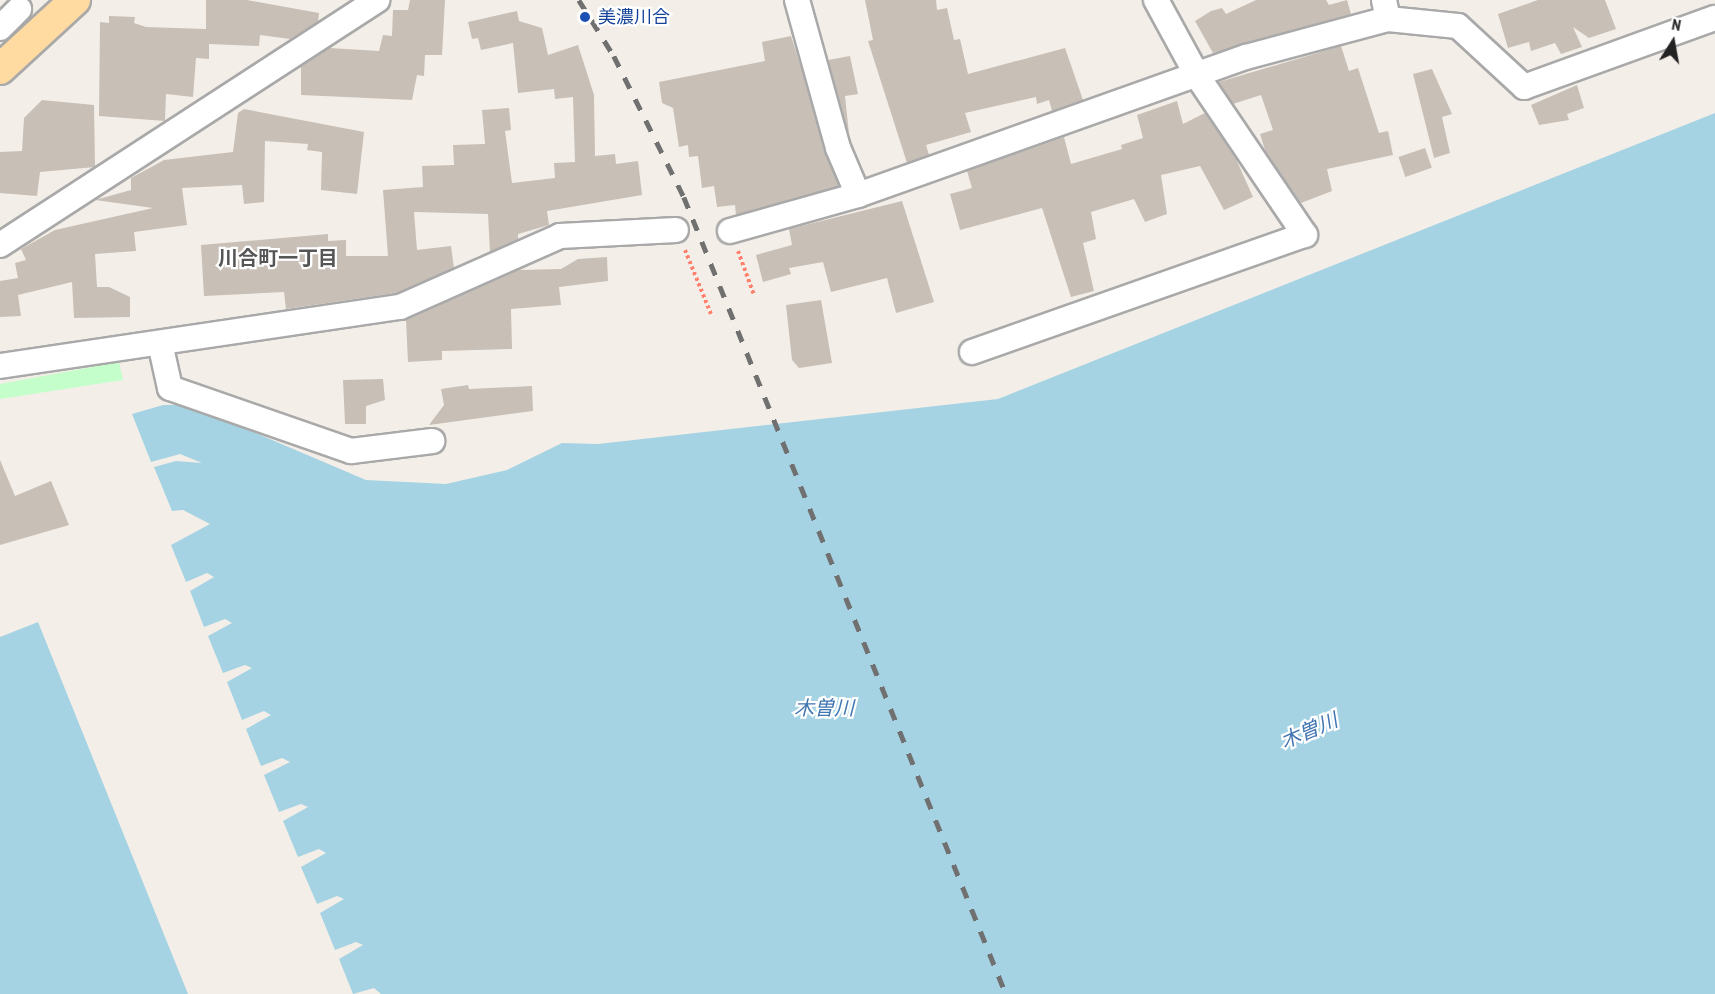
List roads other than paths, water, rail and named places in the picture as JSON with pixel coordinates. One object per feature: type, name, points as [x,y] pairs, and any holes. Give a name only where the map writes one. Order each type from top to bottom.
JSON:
[{"type":"main road","points":[[0,69],[75,0]]},
{"type":"street","points":[[0,245],[377,0]]},
{"type":"street","points":[[797,0],[838,148],[858,195]]},
{"type":"street","points":[[972,352],[1305,235],[1198,77],[1156,0]]},
{"type":"street","points":[[0,28],[19,9]]},
{"type":"street","points":[[730,231],[858,195],[1386,9],[1458,26],[1524,87],[1715,18]]},
{"type":"street","points":[[0,366],[400,307],[560,236],[676,230]]},
{"type":"street","points":[[160,344],[170,388],[351,451],[432,441]]},
{"type":"water","name":"木曽川","points":[[1715,113],[1715,994],[381,994],[374,988],[353,994],[339,959],[363,945],[356,942],[335,950],[320,913],[344,899],[337,896],[317,904],[301,867],[326,853],[319,849],[298,857],[283,821],[308,807],[301,804],[279,812],[264,775],[290,762],[282,758],[261,766],[246,729],[271,715],[264,711],[242,720],[227,682],[252,668],[245,665],[223,673],[208,636],[232,623],[225,619],[204,627],[190,591],[214,577],[207,573],[186,582],[171,545],[210,524],[183,510],[172,511],[154,467],[176,461],[202,463],[180,454],[151,462],[132,414],[163,405],[190,405],[366,480],[446,484],[507,470],[562,443],[598,444],[998,399]]},
{"type":"water","points":[[38,622],[188,994],[0,994],[0,637]]},
{"type":"railway","points":[[579,0],[614,56],[684,197],[1006,994]]},
{"type":"place","name":"美濃川合","points":[[585,17]]},
{"type":"district","name":"川合町一丁目","points":[[278,258]]}]
